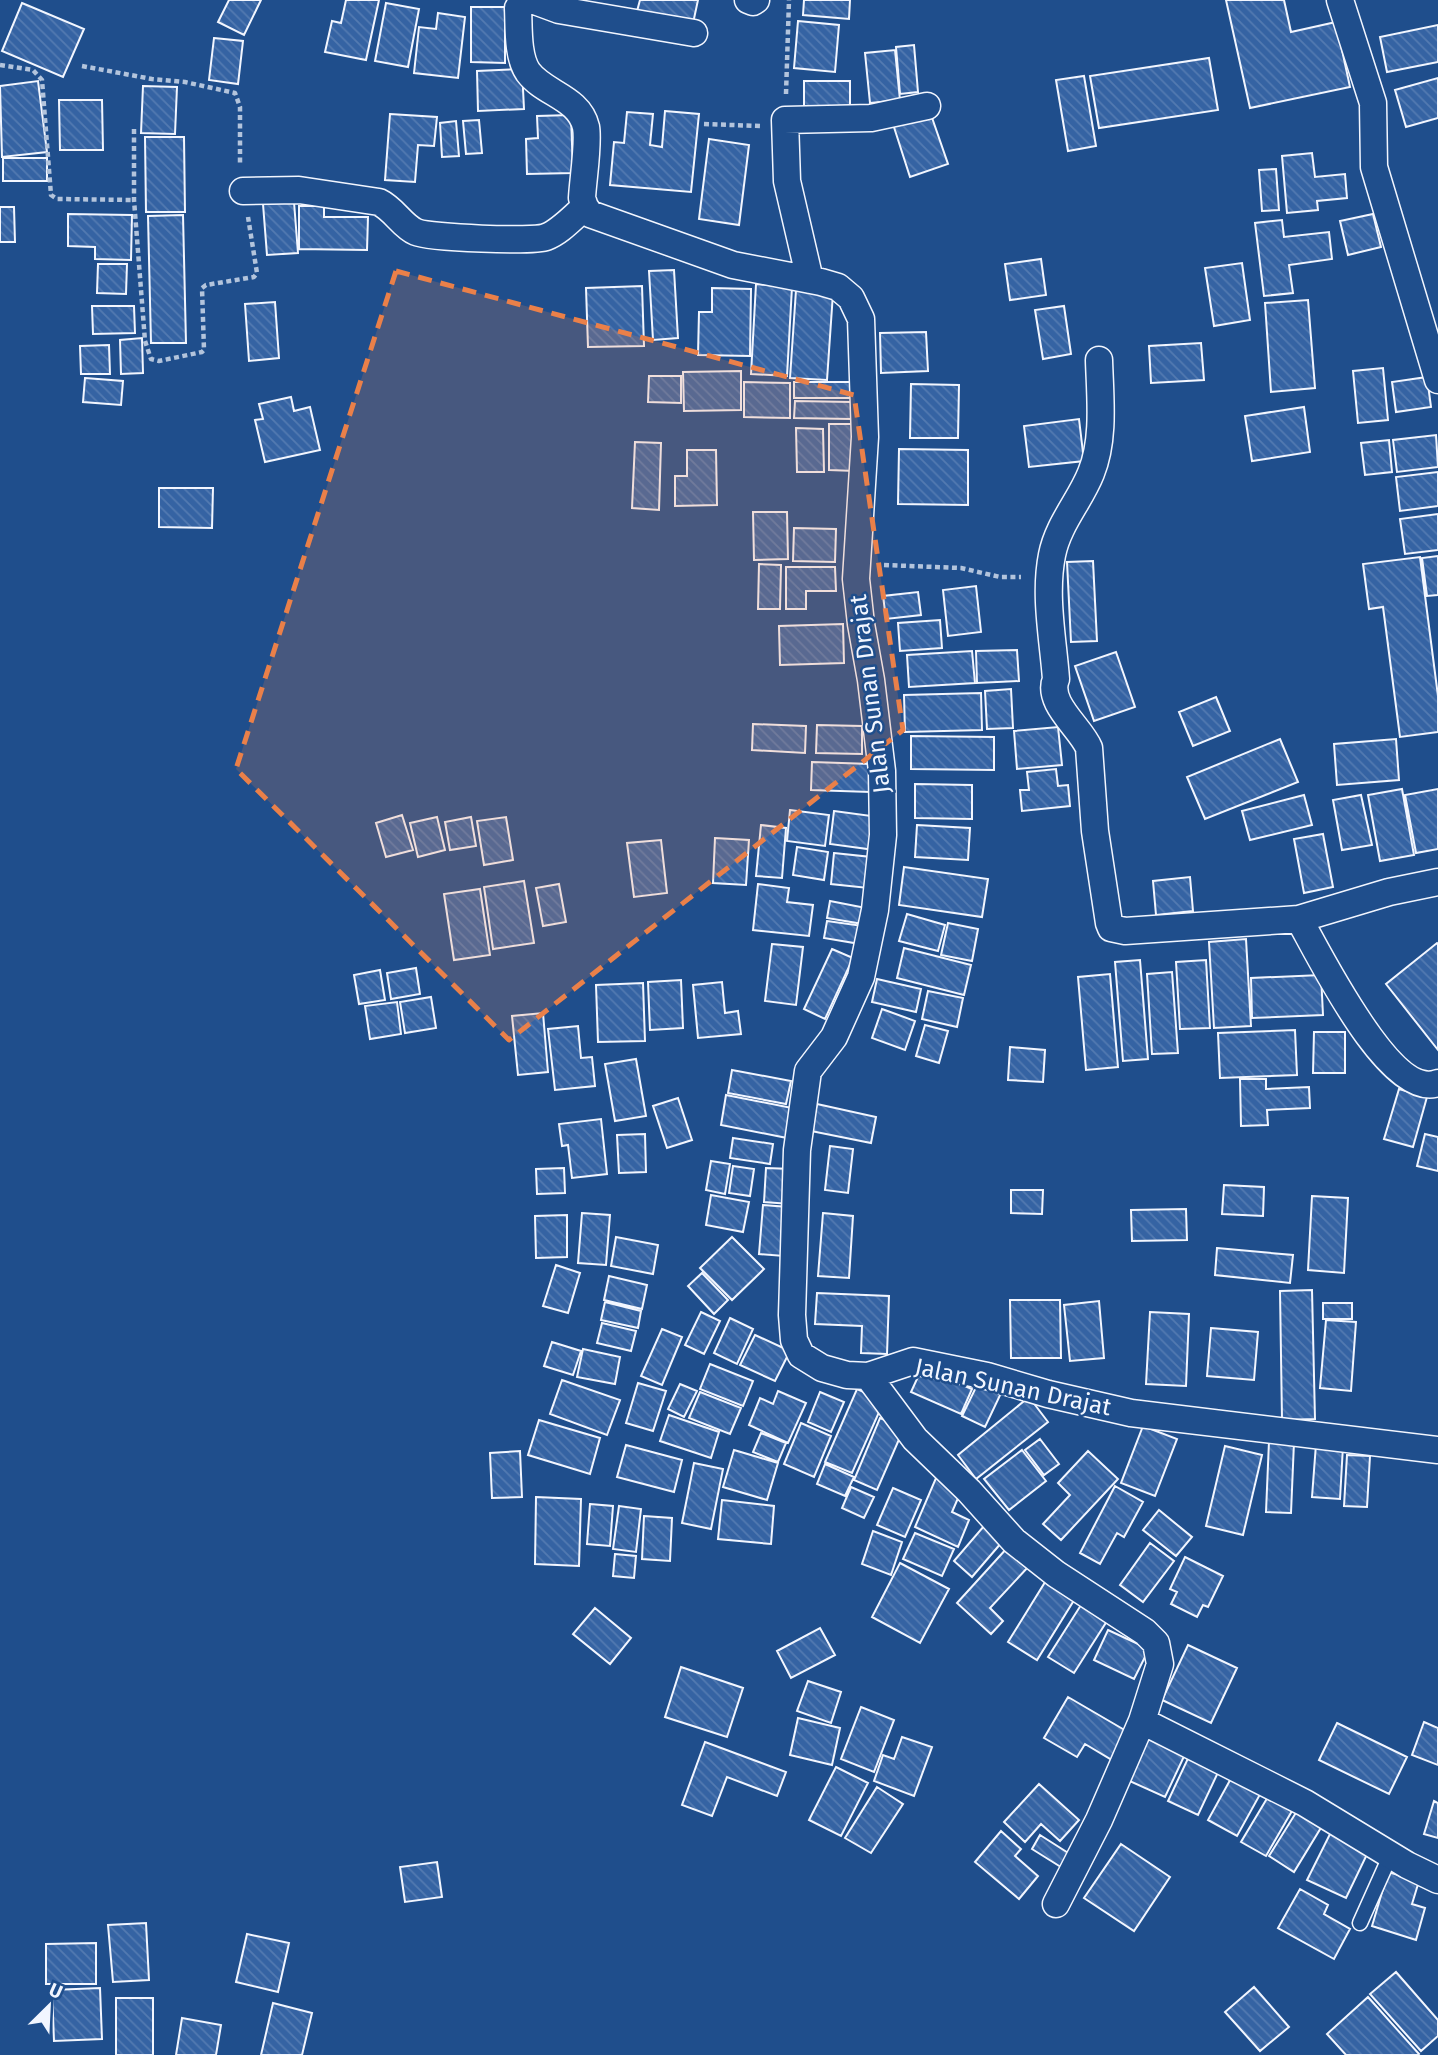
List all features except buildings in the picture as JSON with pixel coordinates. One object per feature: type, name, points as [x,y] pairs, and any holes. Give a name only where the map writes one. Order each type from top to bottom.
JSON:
[{"type":"street","points":[[748,0],[755,0]]},
{"type":"street","points":[[1340,0],[1373,103],[1374,167],[1438,380]]},
{"type":"street","points":[[243,191],[299,190],[379,202],[389,206],[414,231],[463,238],[549,237],[585,207],[582,198],[586,129],[581,114],[572,104],[528,72],[523,60],[520,2],[694,33]]},
{"type":"street","points":[[810,280],[787,181],[785,123],[871,118],[927,106]]},
{"type":"street","name":"Jalan Sunan Drajat","points":[[585,207],[598,218],[629,226],[733,265],[838,287],[852,298],[861,319],[865,437],[856,579],[882,771],[881,847],[875,910],[861,977],[834,1037],[808,1071],[797,1150],[792,1315],[794,1340],[801,1355],[822,1368],[847,1375],[868,1376],[914,1361],[987,1376],[1048,1394],[1130,1413],[1438,1450]]},
{"type":"street","points":[[1098,360],[1100,412],[1096,460],[1057,536],[1052,556],[1050,598],[1056,679],[1054,688],[1068,720],[1085,739],[1089,748],[1095,831],[1111,928],[1125,931],[1299,919],[1389,892],[1438,882]]},
{"type":"street","points":[[1299,919],[1332,975],[1346,1006],[1365,1033],[1403,1072],[1418,1082],[1431,1085],[1438,1083]]},
{"type":"street","points":[[868,1376],[915,1439],[969,1491],[1014,1541],[1056,1574],[1145,1632],[1156,1643],[1160,1664],[1142,1721],[1099,1820],[1056,1904]]},
{"type":"street","points":[[1142,1721],[1305,1803],[1407,1865],[1438,1880]]},
{"type":"lane","points":[[1360,1923],[1391,1854]]},
{"type":"path","points":[[704,124],[785,123],[789,0]]},
{"type":"path","points":[[0,65],[33,70],[42,79],[51,195],[57,199],[134,200]]},
{"type":"path","points":[[82,66],[152,79],[186,82],[235,93],[240,107],[243,191],[257,273],[254,277],[206,285],[202,288],[204,350],[159,361],[148,355],[145,341],[134,200],[134,129]]},
{"type":"path","points":[[859,564],[961,568],[1000,577],[1050,576]]},
{"type":"highlighted area","points":[[396,271],[854,395],[903,730],[509,1040],[236,769]]}]
